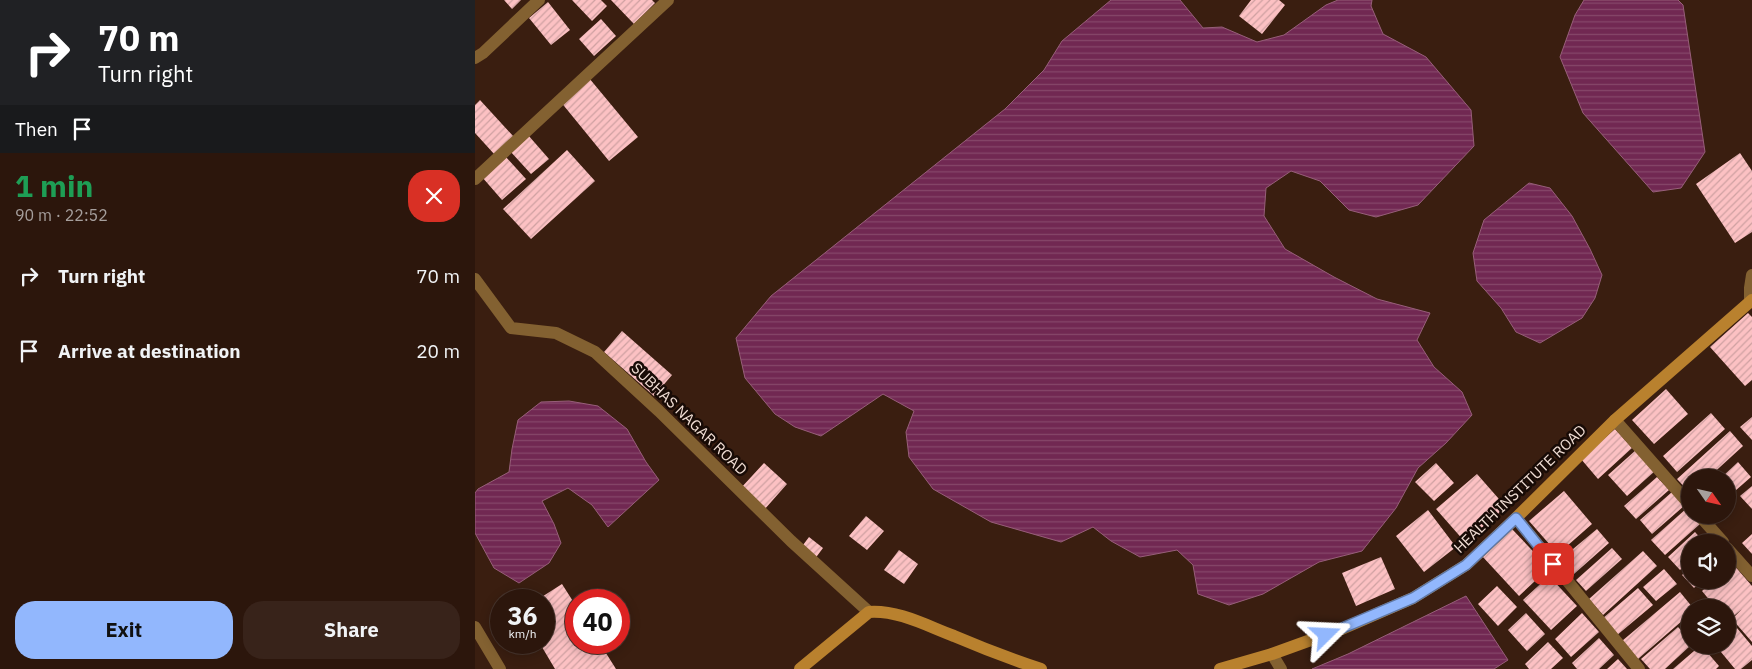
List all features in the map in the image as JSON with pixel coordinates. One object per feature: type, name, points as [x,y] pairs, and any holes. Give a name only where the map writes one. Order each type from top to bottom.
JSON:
[{"type":"street","points":[[475,58],[483,53],[539,0]]},
{"type":"street","points":[[475,179],[668,0]]},
{"type":"street","points":[[1751,300],[1749,288],[1752,275]]},
{"type":"street","name":"SUBHAS NAGAR ROAD","points":[[475,279],[511,328],[556,333],[595,352],[869,612]]},
{"type":"street","name":"HEALTH INSTITUTE ROAD","points":[[1220,669],[1272,654],[1344,628],[1413,598],[1466,565],[1615,420],[1751,300]]},
{"type":"street","points":[[1615,420],[1681,495]]},
{"type":"street","points":[[1516,518],[1639,669]]},
{"type":"street","points":[[1707,524],[1716,534]]},
{"type":"street","points":[[1736,558],[1752,576]]},
{"type":"street","points":[[800,669],[869,612],[889,612],[906,617],[1010,659],[1041,669]]},
{"type":"street","points":[[475,627],[500,669]]},
{"type":"street","points":[[1272,654],[1281,669]]},
{"type":"shaded area","points":[[1111,0],[1180,0],[1203,28],[1222,27],[1257,42],[1284,35],[1326,5],[1338,0],[1372,0],[1371,6],[1383,34],[1426,57],[1471,110],[1474,146],[1418,205],[1376,217],[1349,210],[1320,181],[1291,171],[1266,188],[1264,216],[1285,249],[1377,299],[1430,313],[1417,340],[1434,367],[1462,392],[1472,415],[1446,443],[1418,468],[1396,508],[1362,551],[1319,562],[1263,594],[1229,605],[1198,594],[1193,565],[1177,550],[1140,557],[1111,541],[1093,527],[1061,542],[991,522],[933,489],[909,457],[906,432],[914,411],[883,394],[821,436],[795,427],[775,414],[745,378],[736,338],[771,296],[1005,109],[1044,70],[1062,41]]},
{"type":"shaded area","points":[[1584,0],[1678,0],[1683,5],[1705,152],[1681,188],[1653,192],[1583,113],[1560,57],[1575,15]]},
{"type":"shaded area","points":[[1529,183],[1550,188],[1572,216],[1602,275],[1595,298],[1582,318],[1540,343],[1516,332],[1501,308],[1477,281],[1473,253],[1484,220]]},
{"type":"shaded area","points":[[569,401],[598,406],[627,429],[659,480],[608,527],[592,505],[568,488],[542,501],[561,543],[549,563],[519,583],[494,568],[475,533],[475,493],[478,489],[509,472],[518,420],[541,402]]},
{"type":"shaded area","points":[[1466,596],[1508,660],[1494,669],[1312,669],[1348,654]]},
{"type":"building","points":[[504,0],[521,0],[512,9]]},
{"type":"building","points":[[572,0],[601,0],[607,6],[592,21]]},
{"type":"building","points":[[611,0],[652,0],[655,3],[634,24]]},
{"type":"building","points":[[1251,0],[1279,0],[1285,5],[1262,34],[1239,16]]},
{"type":"building","points":[[548,2],[570,30],[551,45],[529,18]]},
{"type":"building","points":[[601,19],[616,36],[594,56],[579,39]]},
{"type":"building","points":[[589,78],[638,137],[609,161],[560,101]]},
{"type":"building","points":[[480,100],[514,137],[495,155],[475,133],[475,105]]},
{"type":"building","points":[[528,135],[549,159],[531,174],[510,151]]},
{"type":"building","points":[[567,150],[595,181],[531,239],[503,209]]},
{"type":"building","points":[[1740,153],[1752,171],[1752,232],[1735,243],[1696,184]]},
{"type":"building","points":[[505,156],[526,179],[502,200],[482,177]]},
{"type":"building","points":[[1748,313],[1752,317],[1752,380],[1745,386],[1710,347]]},
{"type":"building","points":[[622,331],[672,375],[654,396],[604,352]]},
{"type":"building","points":[[1666,389],[1688,414],[1654,444],[1632,420]]},
{"type":"building","points":[[1711,413],[1725,429],[1677,472],[1663,456]]},
{"type":"building","points":[[1752,417],[1752,440],[1740,427]]},
{"type":"building","points":[[1615,429],[1632,448],[1598,479],[1581,459]]},
{"type":"building","points":[[1730,431],[1743,446],[1718,469],[1688,469]]},
{"type":"building","points":[[1636,450],[1655,471],[1627,496],[1608,475]]},
{"type":"building","points":[[1738,462],[1751,477],[1736,490],[1736,469],[1731,469]]},
{"type":"building","points":[[764,463],[787,484],[764,510],[740,489]]},
{"type":"building","points":[[1436,463],[1454,483],[1434,501],[1415,482]]},
{"type":"building","points":[[1477,474],[1506,507],[1465,542],[1436,509]]},
{"type":"building","points":[[1681,475],[1681,483],[1677,479]]},
{"type":"building","points":[[1657,477],[1669,490],[1636,519],[1624,506]]},
{"type":"building","points":[[1752,486],[1752,509],[1740,496]]},
{"type":"building","points":[[1564,491],[1592,524],[1558,554],[1529,521]]},
{"type":"building","points":[[1672,492],[1681,502],[1681,509],[1652,534],[1640,520]]},
{"type":"building","points":[[1428,510],[1456,547],[1424,572],[1396,536]]},
{"type":"building","points":[[1681,513],[1681,524],[1700,524],[1689,534],[1681,534],[1681,541],[1665,555],[1651,540]]},
{"type":"building","points":[[866,516],[884,531],[867,550],[849,536]]},
{"type":"building","points":[[1512,529],[1549,568],[1519,596],[1482,556]]},
{"type":"building","points":[[1597,529],[1609,543],[1574,574],[1561,559]]},
{"type":"building","points":[[1752,534],[1752,554],[1742,543]]},
{"type":"building","points":[[809,537],[823,548],[814,560],[800,549]]},
{"type":"building","points":[[1681,545],[1680,570],[1668,557]]},
{"type":"building","points":[[1612,548],[1622,559],[1586,591],[1576,580]]},
{"type":"building","points":[[899,550],[918,564],[904,584],[884,570]]},
{"type":"building","points":[[1643,551],[1657,566],[1603,615],[1589,599]]},
{"type":"building","points":[[1381,557],[1395,589],[1356,606],[1342,573]]},
{"type":"building","points":[[1736,567],[1752,586],[1752,642],[1736,624],[1736,615],[1742,609],[1736,614],[1736,599],[1709,599],[1702,591],[1704,589],[1736,589]]},
{"type":"building","points":[[1664,569],[1677,584],[1656,601],[1643,587]]},
{"type":"building","points":[[1549,576],[1577,606],[1551,630],[1523,600]]},
{"type":"building","points":[[562,584],[565,589],[565,654],[607,654],[616,669],[555,669],[546,654],[555,654],[554,589]]},
{"type":"building","points":[[1497,586],[1517,607],[1498,626],[1478,604]]},
{"type":"building","points":[[1638,588],[1653,605],[1616,636],[1602,619]]},
{"type":"building","points":[[1680,592],[1686,599],[1681,599],[1681,622],[1638,659],[1622,641]]},
{"type":"building","points":[[1526,613],[1545,634],[1527,651],[1508,630]]},
{"type":"building","points":[[1582,613],[1599,632],[1571,657],[1555,639]]},
{"type":"building","points":[[1678,627],[1681,630],[1681,654],[1665,669],[1650,669],[1641,659]]},
{"type":"building","points":[[1736,629],[1752,646],[1752,660],[1741,669],[1735,669],[1723,654],[1736,654]]},
{"type":"building","points":[[1599,638],[1614,655],[1599,669],[1577,669],[1572,663]]},
{"type":"building","points":[[1548,642],[1563,658],[1551,669],[1529,669],[1525,664]]},
{"type":"building","points":[[1690,654],[1709,654],[1719,666],[1716,669],[1673,669]]},
{"type":"building","points":[[1618,659],[1627,669],[1607,669]]},
{"type":"route","points":[[1326,635],[1413,598],[1466,565],[1516,518],[1553,564]]}]
